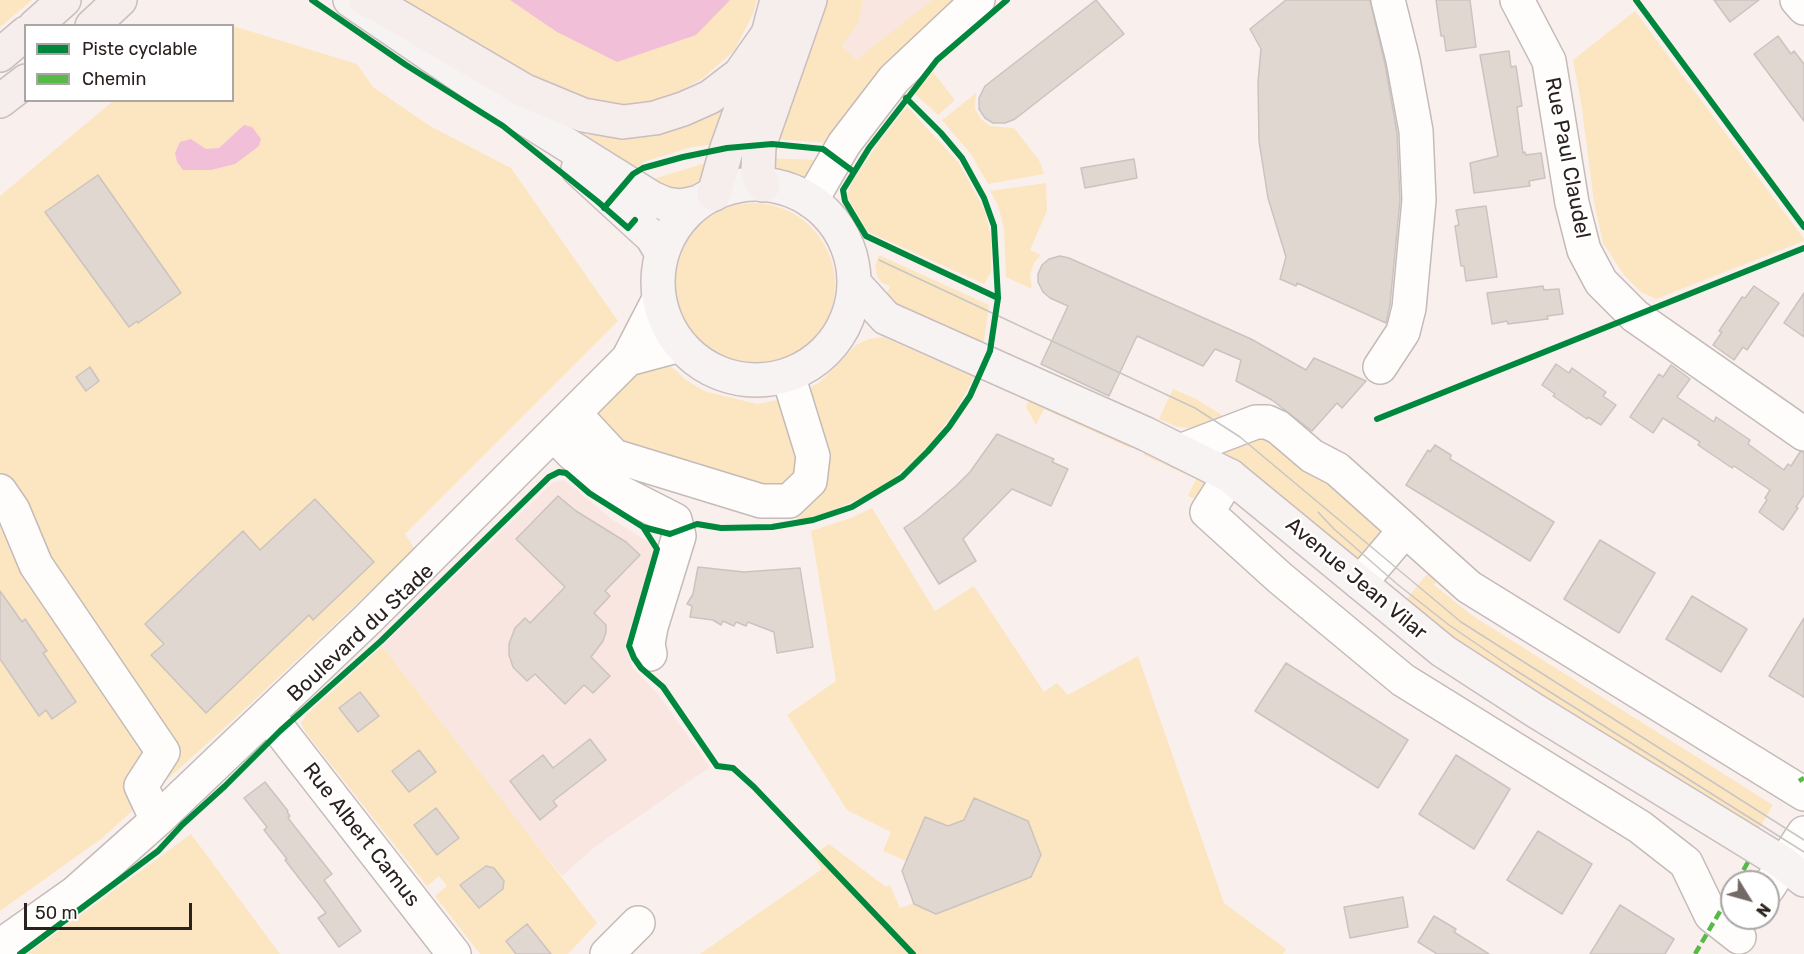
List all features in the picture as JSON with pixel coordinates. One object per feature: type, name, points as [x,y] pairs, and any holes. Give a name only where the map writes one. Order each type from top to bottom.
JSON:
[{"type":"highway","points":[[37,24],[64,0]]},
{"type":"highway","points":[[94,24],[120,0]]},
{"type":"highway","points":[[366,0],[525,90],[583,115],[622,122],[655,118],[710,97],[740,74],[768,34]]},
{"type":"highway","points":[[707,198],[768,34],[777,0]]},
{"type":"highway","points":[[763,184],[758,171],[759,146],[810,0]]},
{"type":"highway","points":[[0,56],[24,35]]},
{"type":"highway","points":[[0,102],[24,83]]},
{"type":"main road","points":[[350,0],[510,109],[652,198],[666,204],[681,206],[738,186],[763,184],[788,190],[811,201],[828,216],[842,235],[851,257],[854,283],[852,303],[845,323],[835,340],[822,355],[806,367],[788,375],[759,380],[729,377],[702,364],[680,345],[667,325],[659,299],[658,284],[662,254],[677,225],[707,198]]},
{"type":"main road","points":[[510,109],[652,237],[662,254]]},
{"type":"main road","name":"Avenue Jean Vilar","points":[[854,283],[886,318],[1135,429],[1230,476],[1443,651],[1785,877]]},
{"type":"main road","points":[[835,340],[886,318]]},
{"type":"street","points":[[811,201],[844,144],[894,80],[978,0]]},
{"type":"street","points":[[1380,367],[1403,332],[1409,308],[1419,200],[1416,131],[1403,60],[1388,0]]},
{"type":"street","name":"Rue Paul Claudel","points":[[1516,0],[1549,61],[1572,203],[1584,250],[1601,282],[1635,316],[1804,434]]},
{"type":"street","points":[[1797,0],[1804,8]]},
{"type":"street","name":"Boulevard du Stade","points":[[0,946],[75,893],[157,820],[367,620],[628,359],[659,299]]},
{"type":"street","name":"Boulevard du Stade","points":[[628,359],[680,345]]},
{"type":"street","points":[[563,423],[614,456],[761,501],[789,501],[810,481],[813,456],[788,375]]},
{"type":"street","points":[[1180,451],[1256,422],[1267,422],[1278,427],[1312,456],[1337,469],[1469,586],[1804,794]]},
{"type":"street","points":[[563,423],[574,455],[618,491],[675,520],[679,536],[651,627],[648,644],[650,654]]},
{"type":"street","points":[[1230,476],[1207,512],[1280,578],[1403,680],[1640,827],[1686,863],[1711,915],[1739,936]]},
{"type":"street","points":[[0,491],[13,510],[36,565],[163,752],[141,786],[157,820]]},
{"type":"street","points":[[1360,583],[1405,530]]},
{"type":"street","name":"Rue Albert Camus","points":[[268,715],[454,954]]},
{"type":"street","points":[[1785,877],[1804,833]]},
{"type":"street","points":[[607,954],[638,923]]},
{"type":"shaded area","points":[[0,0],[32,0],[0,27]]},
{"type":"shaded area","points":[[397,0],[757,0],[753,14],[734,51],[703,78],[680,91],[629,106],[593,105],[564,95]]},
{"type":"shaded area","points":[[510,0],[730,0],[696,35],[617,62],[557,32]]},
{"type":"shaded area","points":[[826,0],[863,0],[859,22],[842,46],[856,60],[932,0],[960,0],[829,143],[773,139],[795,82],[820,28]]},
{"type":"shaded area","points":[[863,0],[960,0],[855,60],[842,46],[859,22]]},
{"type":"shaded area","points":[[1635,11],[1804,239],[1804,241],[1656,299],[1641,292],[1624,275],[1603,243],[1594,202],[1573,60]]},
{"type":"shaded area","points":[[234,26],[357,64],[373,87],[430,126],[511,168],[618,321],[405,534],[415,549],[232,721],[101,839],[0,911],[0,196],[112,102],[234,102]]},
{"type":"shaded area","points":[[933,72],[955,100],[938,115],[914,93]]},
{"type":"shaded area","points":[[729,93],[723,143],[692,147],[646,161],[630,172],[576,135],[623,134]]},
{"type":"shaded area","points":[[976,93],[975,109],[981,119],[990,126],[1014,128],[1039,160],[1044,174],[988,184],[971,154],[942,120]]},
{"type":"shaded area","points":[[907,106],[959,163],[985,211],[991,237],[991,272],[984,284],[868,232],[847,197],[851,183]]},
{"type":"shaded area","points":[[244,125],[252,127],[261,139],[259,146],[235,164],[211,170],[183,170],[177,162],[175,153],[180,142],[191,139],[206,149],[219,148]]},
{"type":"shaded area","points":[[768,158],[818,160],[809,175],[795,183],[773,176]]},
{"type":"shaded area","points":[[716,160],[708,182],[680,197],[643,182]]},
{"type":"shaded area","points":[[1046,183],[1047,211],[1030,250],[1041,255],[1034,263],[1030,275],[1032,289],[1006,277],[1004,229],[998,205],[990,191]]},
{"type":"shaded area","points":[[753,203],[784,209],[811,227],[829,254],[835,285],[829,316],[811,343],[784,361],[753,367],[722,361],[695,343],[677,316],[671,285],[677,254],[695,227],[722,209]]},
{"type":"shaded area","points":[[879,255],[989,305],[983,348],[883,302],[890,286],[882,283],[877,276],[875,266]]},
{"type":"shaded area","points":[[883,337],[974,377],[959,405],[916,460],[890,481],[861,498],[826,513],[798,521],[795,511],[802,392],[820,382],[856,345],[869,339]]},
{"type":"shaded area","points":[[666,362],[686,380],[704,391],[757,404],[783,399],[801,449],[795,479],[778,489],[640,452],[625,442],[596,410],[650,363]]},
{"type":"shaded area","points":[[1173,389],[1196,399],[1228,419],[1195,429],[1178,427],[1159,419]]},
{"type":"shaded area","points":[[1029,400],[1132,443],[1130,448],[1044,409],[1036,425],[1026,407]]},
{"type":"shaded area","points":[[1260,434],[1280,443],[1379,525],[1382,532],[1362,560],[1352,563],[1219,451]]},
{"type":"shaded area","points":[[1146,450],[1203,481],[1205,490],[1196,499],[1188,496],[1196,479],[1144,455]]},
{"type":"shaded area","points":[[564,480],[613,520],[657,547],[625,644],[632,667],[658,694],[710,767],[595,847],[562,876],[514,818],[382,646],[553,482]]},
{"type":"shaded area","points":[[872,508],[935,611],[974,586],[1044,692],[1057,683],[1068,695],[1138,656],[1224,903],[1286,949],[1283,954],[700,954],[822,869],[813,855],[829,844],[886,887],[890,885],[900,908],[914,903],[964,820],[948,826],[925,817],[906,861],[883,851],[891,832],[847,810],[787,715],[836,681],[811,531],[851,518]]},
{"type":"shaded area","points":[[1436,563],[1444,572],[1434,585],[1473,616],[1773,805],[1756,834],[1402,605]]},
{"type":"shaded area","points":[[382,646],[597,923],[568,954],[480,954],[435,896],[447,886],[439,876],[427,886],[306,733],[301,723],[306,715]]},
{"type":"shaded area","points":[[191,834],[280,954],[27,954]]},
{"type":"building","points":[[1096,0],[1124,34],[1015,119],[1005,123],[993,123],[985,118],[979,109],[979,98],[985,86]]},
{"type":"building","points":[[1286,0],[1370,0],[1385,64],[1397,133],[1400,200],[1390,305],[1386,323],[1297,283],[1296,286],[1280,279],[1286,257],[1268,198],[1259,141],[1258,82],[1261,49],[1250,29]]},
{"type":"building","points":[[1436,0],[1470,0],[1476,47],[1446,51],[1444,36],[1441,36]]},
{"type":"building","points":[[1714,0],[1759,0],[1730,22]]},
{"type":"building","points":[[1778,36],[1791,54],[1794,51],[1804,64],[1804,121],[1754,54]]},
{"type":"building","points":[[1509,51],[1511,67],[1516,66],[1522,106],[1517,107],[1523,153],[1525,152],[1526,155],[1541,153],[1545,178],[1529,181],[1530,186],[1474,193],[1470,163],[1498,156],[1480,55]]},
{"type":"building","points":[[1134,159],[1137,178],[1085,188],[1081,168]]},
{"type":"building","points":[[98,175],[181,293],[129,327],[45,212]]},
{"type":"building","points":[[1486,206],[1497,277],[1466,281],[1464,266],[1461,266],[1455,226],[1459,225],[1456,210]]},
{"type":"building","points":[[1060,256],[1251,339],[1306,370],[1314,358],[1366,381],[1342,408],[1337,403],[1312,431],[1272,400],[1236,381],[1241,360],[1215,349],[1203,366],[1137,336],[1109,396],[1041,364],[1068,306],[1050,298],[1043,292],[1038,282],[1038,274],[1042,265],[1049,259]]},
{"type":"building","points":[[1543,286],[1544,290],[1559,289],[1563,314],[1547,316],[1548,319],[1492,324],[1487,293]]},
{"type":"building","points":[[1754,286],[1779,303],[1747,350],[1743,347],[1734,360],[1713,345],[1722,332],[1719,331],[1742,297],[1745,298]]},
{"type":"building","points":[[1804,293],[1804,337],[1784,323]]},
{"type":"building","points":[[1556,364],[1569,373],[1572,368],[1606,392],[1603,396],[1616,405],[1601,425],[1588,417],[1587,419],[1553,396],[1555,394],[1542,385]]},
{"type":"building","points":[[1671,365],[1690,379],[1677,397],[1714,422],[1716,417],[1750,440],[1748,444],[1784,470],[1788,464],[1791,466],[1800,452],[1804,452],[1804,495],[1783,530],[1759,512],[1770,490],[1734,466],[1732,468],[1698,445],[1700,442],[1663,418],[1653,433],[1630,417],[1659,374],[1663,377]]},
{"type":"building","points":[[90,367],[99,381],[86,391],[76,377]]},
{"type":"building","points":[[997,434],[1054,459],[1052,462],[1068,469],[1051,506],[1012,489],[963,539],[976,561],[939,584],[904,528],[921,516],[970,472]]},
{"type":"building","points":[[1435,445],[1451,455],[1450,459],[1554,522],[1530,561],[1406,485],[1428,450],[1430,452]]},
{"type":"building","points":[[558,496],[576,511],[626,542],[640,555],[605,591],[610,596],[594,613],[606,625],[606,632],[603,641],[591,657],[610,676],[593,693],[584,685],[565,704],[535,674],[527,681],[513,667],[509,655],[509,644],[515,628],[525,618],[530,623],[565,587],[516,539]]},
{"type":"building","points":[[315,499],[374,562],[313,620],[309,615],[206,713],[151,655],[164,644],[145,624],[243,531],[260,550]]},
{"type":"building","points":[[1600,540],[1655,573],[1619,633],[1564,599]]},
{"type":"building","points":[[698,567],[744,572],[800,568],[813,647],[777,653],[774,632],[748,622],[746,626],[736,622],[734,626],[723,621],[721,625],[713,620],[690,617],[692,606],[687,604],[693,594]]},
{"type":"building","points":[[0,591],[22,622],[25,619],[47,651],[43,653],[76,702],[52,719],[46,710],[39,716],[0,659]]},
{"type":"building","points":[[1692,596],[1747,629],[1721,672],[1666,639]]},
{"type":"building","points":[[1804,618],[1804,697],[1769,676]]},
{"type":"building","points":[[1286,663],[1408,740],[1378,788],[1255,711]]},
{"type":"building","points":[[360,692],[379,716],[358,732],[339,708]]},
{"type":"building","points":[[590,739],[606,760],[553,801],[557,806],[540,820],[510,781],[543,755],[553,768]]},
{"type":"building","points":[[419,750],[436,772],[409,792],[392,771]]},
{"type":"building","points":[[1456,755],[1510,789],[1474,849],[1419,814]]},
{"type":"building","points":[[265,782],[288,811],[290,816],[288,818],[332,874],[324,880],[361,931],[339,947],[318,918],[326,913],[285,860],[287,859],[264,830],[267,827],[244,798]]},
{"type":"building","points":[[974,798],[1028,821],[1041,855],[1031,877],[936,914],[914,904],[902,871],[925,817],[948,826],[964,820]]},
{"type":"building","points":[[436,808],[459,838],[437,855],[414,825]]},
{"type":"building","points":[[1538,831],[1592,864],[1562,914],[1507,880]]},
{"type":"building","points":[[486,866],[494,868],[504,881],[503,889],[479,908],[460,885]]},
{"type":"building","points":[[1403,897],[1408,927],[1350,938],[1344,907]]},
{"type":"building","points":[[1620,905],[1674,939],[1665,954],[1590,954]]},
{"type":"building","points":[[1434,916],[1456,929],[1454,932],[1489,954],[1437,954],[1418,942]]},
{"type":"building","points":[[527,924],[551,954],[516,954],[506,941]]},
{"type":"tram line","points":[[879,260],[1195,408],[1240,437],[1461,622],[1804,840]]},
{"type":"tram line","points":[[1318,512],[1397,584],[1449,625],[1512,668],[1804,852]]},
{"type":"marked path","points":[[1799,781],[1804,778]]},
{"type":"marked path","points":[[1744,870],[1749,860]]},
{"type":"marked path","points":[[1695,954],[1720,911]]},
{"type":"cycle path","points":[[312,0],[406,65],[503,126],[628,228],[635,220]]},
{"type":"cycle path","points":[[998,298],[866,236],[845,201],[843,190],[869,148],[937,60],[1007,0]]},
{"type":"cycle path","points":[[1636,0],[1804,227]]},
{"type":"cycle path","points":[[20,954],[158,851],[280,731],[381,641],[549,477],[559,472],[566,473],[589,493],[643,527],[670,534],[697,524],[721,528],[772,527],[813,520],[852,507],[902,477],[949,427],[970,396],[990,351],[998,298],[994,226],[984,198],[962,158],[906,98]]},
{"type":"cycle path","points":[[604,208],[633,174],[643,168],[727,148],[772,144],[823,149],[854,172]]},
{"type":"cycle path","points":[[1377,419],[1804,248]]},
{"type":"cycle path","points":[[643,527],[657,549],[629,646],[634,658],[641,668],[663,687],[717,766],[733,768],[754,787],[913,954]]}]
